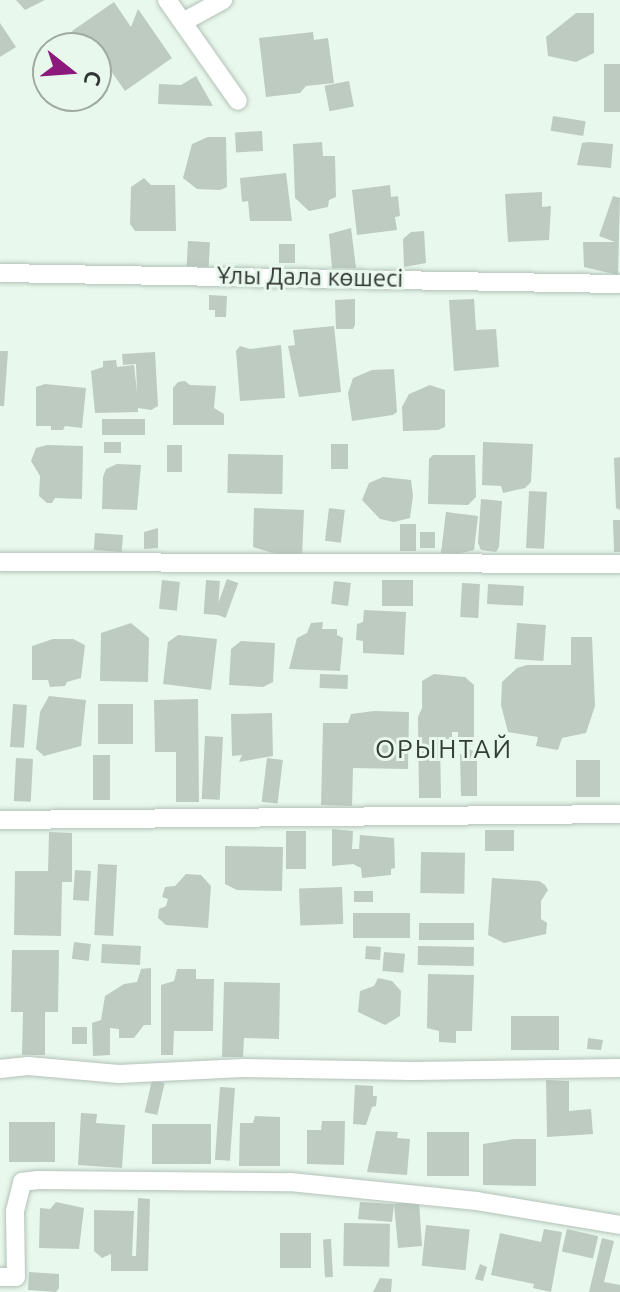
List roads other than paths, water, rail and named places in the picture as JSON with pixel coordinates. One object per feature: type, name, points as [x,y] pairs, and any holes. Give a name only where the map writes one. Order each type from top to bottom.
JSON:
[{"type":"street","points":[[167,0],[238,101]]},
{"type":"street","points":[[183,22],[223,0]]},
{"type":"street","name":"Ұлы Дала көшесі","points":[[0,273],[620,284]]},
{"type":"street","points":[[0,562],[620,564]]},
{"type":"street","points":[[0,820],[620,814]]},
{"type":"street","points":[[0,1069],[28,1066],[119,1074],[243,1068],[412,1071],[620,1068]]},
{"type":"street","points":[[10,1282],[15,1211],[22,1182],[38,1180],[290,1182],[477,1201],[620,1225]]},
{"type":"district","name":"ОРЫНТАЙ","points":[[444,749]]}]
